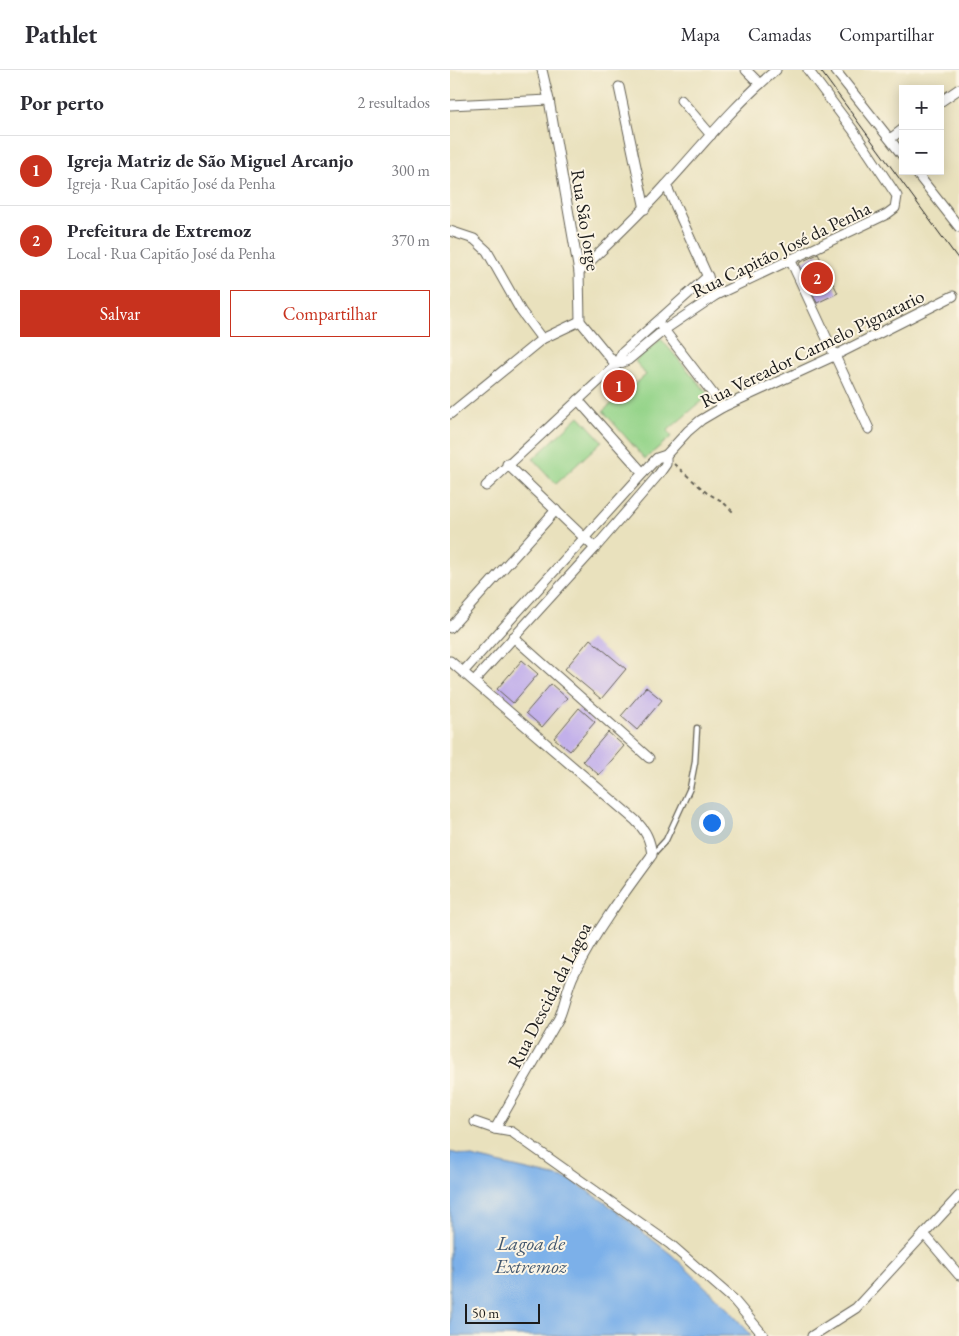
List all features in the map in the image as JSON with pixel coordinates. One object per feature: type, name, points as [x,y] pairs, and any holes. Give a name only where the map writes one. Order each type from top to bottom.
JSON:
[{"type":"street","name":"Rua São Jorge","points":[[542,70],[579,272],[580,321]]},
{"type":"street","points":[[746,70],[760,84]]},
{"type":"street","points":[[579,272],[645,209],[711,135],[776,70]]},
{"type":"street","name":"Rua Capitão José da Penha","points":[[486,486],[507,464],[616,365],[628,360],[664,330],[716,294],[888,214],[895,208],[897,196],[853,130],[808,70]]},
{"type":"street","points":[[835,70],[899,151]]},
{"type":"street","points":[[619,87],[645,209]]},
{"type":"street","points":[[944,99],[959,89]]},
{"type":"street","points":[[450,105],[549,100]]},
{"type":"street","points":[[681,100],[711,135]]},
{"type":"street","points":[[890,139],[902,130]]},
{"type":"street","points":[[918,175],[959,227]]},
{"type":"street","points":[[666,185],[716,294]]},
{"type":"street","points":[[450,230],[474,239],[487,251],[521,311],[542,340]]},
{"type":"street","points":[[790,259],[869,429]]},
{"type":"street","name":"Rua Capitão José da Penha","points":[[616,365],[622,353],[708,276]]},
{"type":"street","name":"Rua Vereador Carmelo Pignatario","points":[[463,672],[657,458],[666,455],[701,420],[723,407],[834,356],[954,296]]},
{"type":"street","points":[[450,414],[542,340],[580,321],[616,365]]},
{"type":"street","points":[[658,322],[723,407]]},
{"type":"street","points":[[578,400],[643,473]]},
{"type":"street","name":"Rua Vereador Carmelo Pignatario","points":[[474,681],[595,548],[659,474],[666,464],[666,455]]},
{"type":"street","points":[[507,464],[595,548]]},
{"type":"street","points":[[450,628],[556,510]]},
{"type":"street","points":[[514,637],[649,758]]},
{"type":"street","points":[[450,662],[636,820],[647,832],[651,843],[652,855]]},
{"type":"street","name":"Rua Descida da Lagoa","points":[[495,1129],[559,1018],[568,988],[575,973],[612,911],[652,855]]},
{"type":"street","points":[[475,1122],[495,1129],[512,1132],[670,1244],[733,1298],[764,1336]]},
{"type":"street","points":[[812,1336],[856,1308],[959,1196]]},
{"type":"street","points":[[924,1234],[959,1275]]},
{"type":"lane","points":[[652,855],[666,840],[690,788],[695,762],[697,728]]},
{"type":"path","points":[[666,455],[707,493],[722,501],[735,514]]},
{"type":"green space","points":[[661,339],[709,395],[667,431],[672,436],[645,459],[603,411],[646,375],[635,361]]},
{"type":"green space","points":[[579,416],[602,441],[556,484],[533,459]]},
{"type":"water","name":"Lagoa de Extremoz","points":[[450,1152],[571,1180],[606,1203],[672,1255],[723,1304],[752,1336],[450,1336]]},
{"type":"building","points":[[818,254],[838,293],[817,303],[799,263]]},
{"type":"building","points":[[590,639],[626,669],[601,699],[565,669]]},
{"type":"building","points":[[522,660],[538,674],[513,703],[497,689]]},
{"type":"building","points":[[551,684],[567,698],[542,727],[526,713]]},
{"type":"building","points":[[646,687],[662,700],[637,730],[621,716]]},
{"type":"building","points":[[579,708],[595,722],[570,751],[554,738]]},
{"type":"building","points":[[608,732],[624,746],[599,775],[583,761]]},
{"type":"tram line","points":[[820,70],[959,260]]},
{"type":"place","name":"Prefeitura de Extremoz","points":[[817,278]]},
{"type":"place","name":"Igreja Matriz de São Miguel Arcanjo","points":[[619,386]]}]
